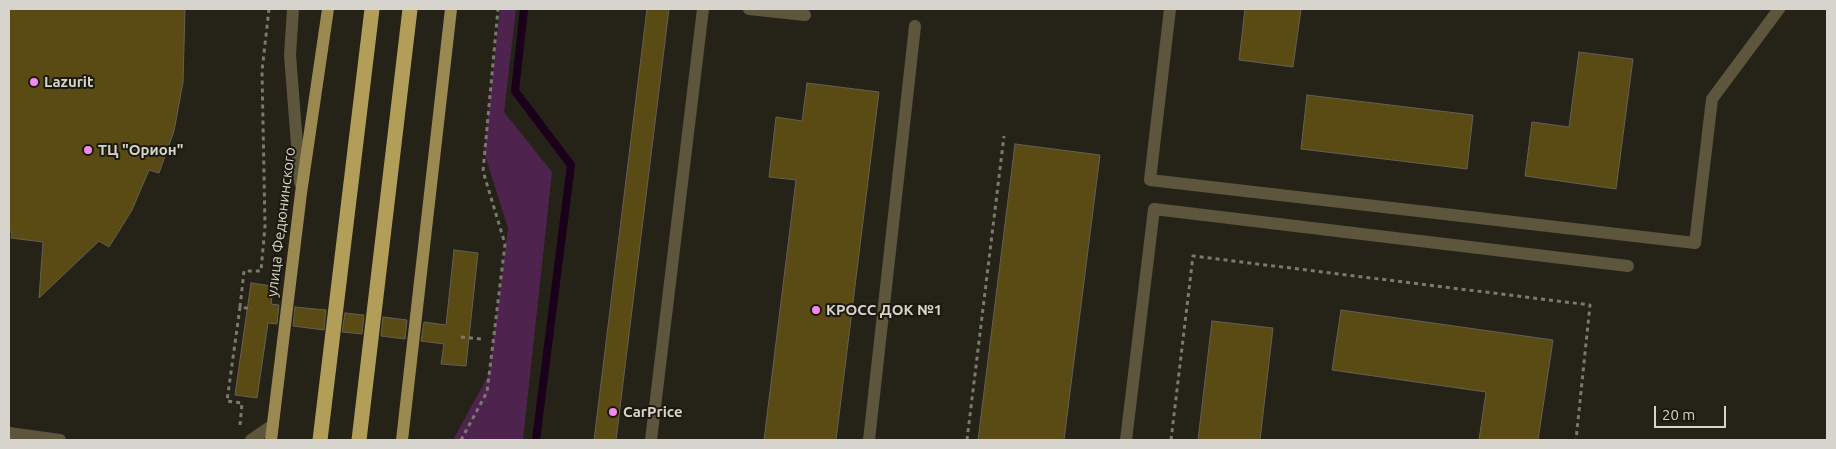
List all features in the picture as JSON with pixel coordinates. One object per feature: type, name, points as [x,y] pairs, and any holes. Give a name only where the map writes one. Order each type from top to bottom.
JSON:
[{"type":"highway","points":[[320,440],[372,9]]},
{"type":"highway","points":[[359,440],[410,9]]},
{"type":"main road","name":"улица Федюнинского","points":[[271,440],[301,193],[328,9]]},
{"type":"main road","points":[[402,440],[451,9]]},
{"type":"street","points":[[293,9],[290,55],[301,193]]},
{"type":"street","points":[[651,440],[703,9]]},
{"type":"street","points":[[749,9],[805,15]]},
{"type":"street","points":[[1170,9],[1150,180],[1695,243],[1712,99],[1779,9]]},
{"type":"street","points":[[869,440],[915,26]]},
{"type":"street","points":[[1126,440],[1154,209],[1628,266]]},
{"type":"street","points":[[251,440],[273,425]]},
{"type":"street","points":[[9,433],[60,440]]},
{"type":"path","points":[[239,431],[242,403],[227,401],[244,271],[261,271],[265,226],[262,71],[270,9]]},
{"type":"path","points":[[461,440],[487,392],[505,244],[483,171],[498,9]]},
{"type":"path","points":[[967,440],[1004,136]]},
{"type":"path","points":[[1171,440],[1193,256],[1590,305],[1576,440]]},
{"type":"path","points":[[240,307],[252,308]]},
{"type":"path","points":[[461,336],[480,339]]},
{"type":"shaded area","points":[[500,9],[516,9],[504,112],[552,172],[523,440],[453,440],[489,374],[508,228],[484,152]]},
{"type":"building","name":"ТЦ \"Орион\"","points":[[9,9],[185,9],[183,82],[174,131],[159,173],[149,170],[132,210],[109,247],[99,241],[39,298],[43,242],[11,238],[12,232],[9,232]]},
{"type":"building","points":[[647,9],[669,9],[616,440],[594,440]]},
{"type":"building","points":[[1245,9],[1301,9],[1293,67],[1239,60]]},
{"type":"building","points":[[1579,52],[1633,59],[1616,189],[1525,176],[1532,122],[1569,127]]},
{"type":"building","name":"КРОСС ДОК №1","points":[[807,83],[879,92],[836,440],[764,440],[796,180],[769,177],[776,117],[802,121]]},
{"type":"building","points":[[1307,95],[1473,115],[1467,169],[1301,149]]},
{"type":"building","points":[[1015,144],[1100,155],[1064,440],[978,440]]},
{"type":"building","points":[[454,250],[478,253],[466,366],[441,364],[444,344],[421,341],[424,322],[446,325]]},
{"type":"building","points":[[251,283],[273,286],[271,304],[279,305],[277,324],[268,323],[257,398],[235,395]]},
{"type":"building","points":[[295,307],[326,310],[324,330],[293,326]]},
{"type":"building","points":[[1341,310],[1553,340],[1538,440],[1479,440],[1486,392],[1332,370]]},
{"type":"building","points":[[345,313],[364,315],[362,334],[342,332]]},
{"type":"building","points":[[383,317],[407,320],[405,339],[381,336]]},
{"type":"building","points":[[1212,321],[1273,328],[1260,440],[1198,440]]},
{"type":"waterway","points":[[524,9],[515,91],[571,165],[536,440]]},
{"type":"place","name":"Lazurit","points":[[34,82]]},
{"type":"place","name":"ТЦ \"Орион\"","points":[[88,150]]},
{"type":"place","name":"КРОСС ДОК №1","points":[[816,310]]},
{"type":"place","name":"CarPrice","points":[[613,412]]}]
